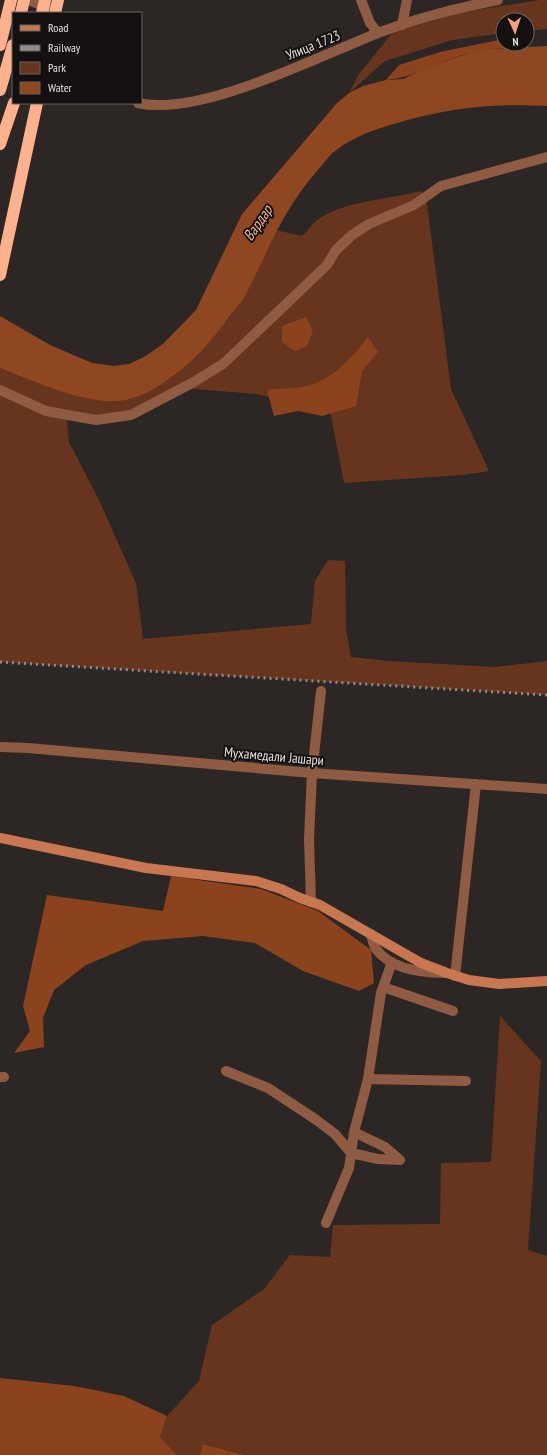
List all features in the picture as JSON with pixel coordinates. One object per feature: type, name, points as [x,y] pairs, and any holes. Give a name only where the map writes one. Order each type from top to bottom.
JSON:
[{"type":"highway","points":[[0,45],[11,0]]},
{"type":"highway","points":[[21,12],[24,0]]},
{"type":"highway","points":[[42,12],[45,0]]},
{"type":"highway","points":[[55,12],[58,0]]},
{"type":"highway","points":[[0,90],[12,48]]},
{"type":"highway","points":[[0,144],[14,104]]},
{"type":"highway","points":[[0,275],[37,104]]},
{"type":"main road","points":[[0,838],[146,868],[256,881],[281,889],[320,905],[421,963],[451,974],[469,980],[499,984],[547,981]]},
{"type":"street","points":[[29,0],[58,12]]},
{"type":"street","points":[[361,0],[370,23],[378,33]]},
{"type":"street","points":[[402,25],[407,0]]},
{"type":"street","name":"Улица 1723","points":[[142,104],[152,106],[177,104],[225,93],[255,83],[378,33],[454,8],[498,0]]},
{"type":"street","points":[[0,390],[46,411],[96,420],[131,415],[192,383],[223,364],[321,271],[336,250],[352,235],[369,224],[414,205],[441,186],[547,157]]},
{"type":"street","points":[[311,902],[309,839],[312,773],[321,691]]},
{"type":"street","name":"Мухамедали Јашари","points":[[0,747],[35,748],[312,773],[547,789]]},
{"type":"street","points":[[371,934],[375,948],[392,962],[411,969],[429,973],[451,974],[476,784]]},
{"type":"street","points":[[326,1223],[349,1168],[354,1132],[368,1079],[383,987],[392,962]]},
{"type":"street","points":[[383,987],[453,1011]]},
{"type":"street","points":[[226,1071],[268,1088],[335,1134],[351,1153],[378,1159],[400,1160],[385,1147],[354,1132]]},
{"type":"street","points":[[368,1079],[466,1081]]},
{"type":"green space","points":[[547,0],[547,29],[535,30],[535,12],[495,12],[495,34],[452,40],[385,61],[349,93],[359,74],[393,32],[462,12]]},
{"type":"green space","points":[[420,191],[426,196],[451,389],[489,471],[462,475],[344,483],[330,411],[256,394],[183,388],[110,419],[66,412],[69,442],[98,498],[136,583],[143,639],[311,624],[315,581],[328,560],[345,561],[346,629],[351,657],[389,661],[495,667],[547,661],[547,695],[0,662],[0,368],[63,392],[101,400],[227,320],[244,297],[276,230],[302,236],[317,220],[343,207]]},
{"type":"green space","points":[[500,1016],[541,1061],[528,1250],[547,1256],[547,1455],[245,1455],[204,1444],[200,1455],[177,1455],[160,1437],[167,1416],[199,1381],[212,1325],[264,1289],[290,1255],[330,1257],[333,1225],[440,1224],[441,1163],[491,1162]]},
{"type":"shaded area","points":[[495,41],[495,49],[463,55],[404,77],[386,80],[399,65],[440,52]]},
{"type":"shaded area","points":[[306,317],[313,331],[307,346],[295,351],[282,342],[282,326]]},
{"type":"shaded area","points":[[368,337],[378,352],[362,371],[356,406],[322,416],[298,411],[274,416],[267,390],[302,387],[313,384],[330,376],[344,365]]},
{"type":"shaded area","points":[[171,876],[261,889],[318,911],[371,950],[374,983],[359,991],[303,971],[255,943],[203,936],[143,941],[86,965],[54,990],[43,1018],[44,1047],[14,1053],[30,1031],[23,1006],[47,895],[163,911]]},
{"type":"shaded area","points":[[0,1378],[74,1386],[124,1396],[167,1416],[160,1437],[177,1455],[0,1455]]},
{"type":"shaded area","points":[[203,1444],[245,1455],[200,1455]]},
{"type":"water","name":"Вардар","points":[[547,46],[547,106],[489,106],[451,110],[432,114],[371,131],[356,138],[332,153],[294,201],[276,232],[241,302],[195,357],[168,380],[134,398],[111,401],[95,400],[62,392],[0,368],[0,316],[50,345],[92,363],[114,366],[129,364],[144,357],[163,344],[196,310],[242,214],[337,103],[349,93],[363,86],[386,80],[403,79],[429,67],[472,52],[495,49],[495,52],[535,52],[535,47]]},
{"type":"railway","points":[[0,662],[547,695]]}]
